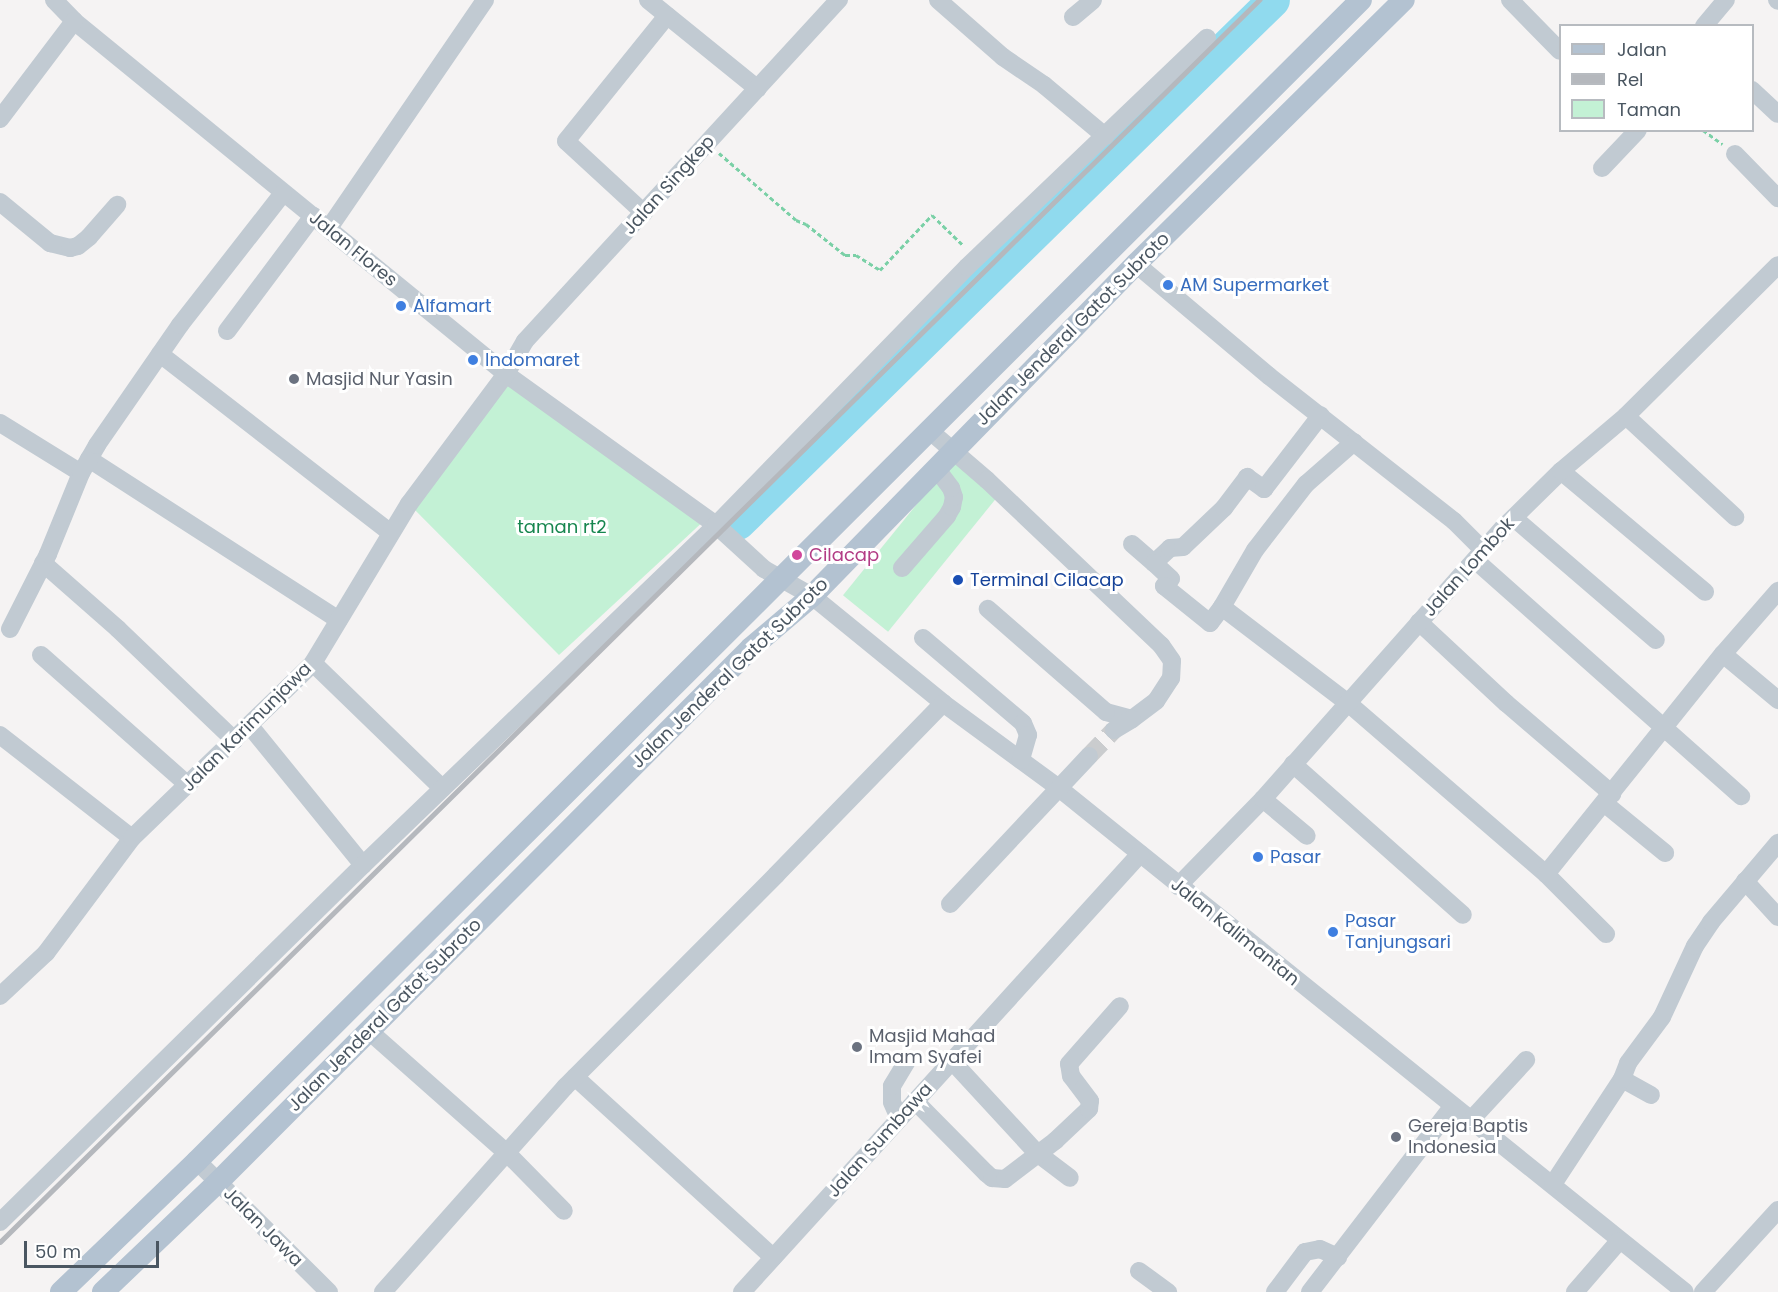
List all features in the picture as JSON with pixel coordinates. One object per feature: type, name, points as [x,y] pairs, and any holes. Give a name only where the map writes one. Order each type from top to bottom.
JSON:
[{"type":"main road","name":"Jalan Jenderal Gatot Subroto","points":[[61,1292],[197,1161],[1361,0]]},
{"type":"main road","name":"Jalan Jenderal Gatot Subroto","points":[[103,1292],[218,1182],[751,648],[812,596],[1136,264],[1404,0]]},
{"type":"street","name":"Jalan Flores","points":[[54,0],[74,21],[506,374],[716,525],[764,569],[781,580]]},
{"type":"street","points":[[329,228],[485,0]]},
{"type":"street","points":[[648,0],[758,89]]},
{"type":"street","points":[[938,0],[1003,57],[1044,85],[1105,136]]},
{"type":"street","points":[[1073,17],[1093,0]]},
{"type":"street","points":[[1510,0],[1559,50]]},
{"type":"street","points":[[1706,24],[1726,0]]},
{"type":"street","name":"Jalan Singkep","points":[[506,374],[525,341],[758,89],[836,1]]},
{"type":"street","points":[[644,213],[566,141],[667,16]]},
{"type":"street","points":[[0,119],[74,21]]},
{"type":"street","points":[[3,1212],[716,525],[976,258],[1207,38]]},
{"type":"street","points":[[1754,92],[1778,114]]},
{"type":"street","points":[[1602,168],[1636,132]]},
{"type":"street","points":[[1735,154],[1778,198]]},
{"type":"street","points":[[10,629],[43,563],[85,466],[160,354],[282,193]]},
{"type":"street","points":[[0,202],[50,243],[70,248],[78,246],[89,237],[117,205]]},
{"type":"street","points":[[227,332],[313,216]]},
{"type":"street","points":[[1136,264],[1269,376],[1454,521],[1479,555],[1741,796]]},
{"type":"street","name":"Jalan Lombok","points":[[1178,886],[1263,799],[1514,518],[1561,471],[1626,416],[1778,265]]},
{"type":"street","points":[[160,354],[391,533]]},
{"type":"street","name":"Jalan Karimunjawa","points":[[0,996],[46,953],[132,838],[313,663],[409,504],[506,374]]},
{"type":"street","points":[[1154,563],[1170,548],[1183,547],[1197,535],[1216,513],[1224,508],[1247,477],[1264,489],[1321,415]]},
{"type":"street","points":[[1626,416],[1735,517]]},
{"type":"street","points":[[0,423],[85,466],[339,620]]},
{"type":"street","points":[[930,431],[953,449],[1161,645],[1172,661],[1171,678],[1156,701],[1132,720],[1114,730]]},
{"type":"street","points":[[1132,544],[1171,579],[1164,586],[1210,623],[1222,607],[1255,550],[1306,484],[1354,442]]},
{"type":"street","points":[[902,568],[947,516],[952,507],[954,497],[951,488],[936,468]]},
{"type":"street","points":[[1561,471],[1705,592]]},
{"type":"street","points":[[1514,518],[1656,640]]},
{"type":"street","points":[[43,563],[118,629],[234,740]]},
{"type":"street","name":"Jalan Kalimantan","points":[[781,580],[812,596],[943,703],[1060,789],[1452,1107],[1553,1184],[1619,1241],[1685,1292]]},
{"type":"street","points":[[1546,874],[1723,654],[1778,591]]},
{"type":"street","points":[[1222,607],[1348,703],[1546,874],[1606,934]]},
{"type":"street","points":[[988,609],[1106,711],[1132,720]]},
{"type":"street","points":[[1419,622],[1665,853]]},
{"type":"street","points":[[922,638],[1023,723],[1028,735],[1022,760]]},
{"type":"street","points":[[1723,654],[1778,700]]},
{"type":"street","points":[[41,655],[188,785]]},
{"type":"street","points":[[313,663],[442,788]]},
{"type":"street","points":[[383,1292],[574,1077],[943,703]]},
{"type":"street","points":[[250,726],[363,865]]},
{"type":"street","points":[[0,735],[132,838]]},
{"type":"street","points":[[950,904],[1089,756]]},
{"type":"street","points":[[1293,765],[1463,915]]},
{"type":"street","points":[[1263,799],[1307,836]]},
{"type":"street","points":[[1553,1184],[1622,1079],[1628,1063],[1662,1017],[1695,946],[1745,881],[1778,843]]},
{"type":"street","name":"Jalan Sumbawa","points":[[742,1292],[1140,854]]},
{"type":"street","points":[[1745,881],[1778,917]]},
{"type":"street","points":[[915,1101],[992,1178],[1005,1179],[1089,1110],[1090,1101],[1071,1076],[1069,1064],[1120,1006]]},
{"type":"street","points":[[369,1031],[507,1153],[564,1211]]},
{"type":"street","points":[[1470,1121],[1526,1060]]},
{"type":"street","points":[[899,1118],[892,1102],[892,1086],[907,1061]]},
{"type":"street","points":[[952,1061],[1037,1153],[1070,1178]]},
{"type":"street","points":[[574,1077],[774,1257]]},
{"type":"street","points":[[1622,1079],[1651,1095]]},
{"type":"street","points":[[1310,1292],[1452,1107]]},
{"type":"street","name":"Jalan Jawa","points":[[197,1161],[329,1292]]},
{"type":"street","points":[[1703,1292],[1778,1210]]},
{"type":"street","points":[[1575,1292],[1619,1241]]},
{"type":"street","points":[[1275,1292],[1305,1252],[1320,1249],[1338,1257]]},
{"type":"street","points":[[1139,1271],[1168,1292]]},
{"type":"path","points":[[1706,132],[1735,154]]},
{"type":"path","points":[[707,142],[796,220],[806,224],[845,255],[856,255],[880,270],[932,215],[976,258]]},
{"type":"green space","name":"taman rt2","points":[[506,374],[707,518],[559,655],[409,504]]},
{"type":"green space","points":[[955,457],[1000,494],[888,632],[843,595]]},
{"type":"waterway","points":[[738,523],[1273,0]]},
{"type":"tunnel","points":[[1089,756],[1114,730]]},
{"type":"railway","points":[[0,1242],[1259,0]]},
{"type":"place","name":"AM Supermarket","points":[[1168,285]]},
{"type":"place","name":"Alfamart","points":[[401,306]]},
{"type":"place","name":"Indomaret","points":[[473,360]]},
{"type":"place","name":"Masjid Nur Yasin","points":[[294,379]]},
{"type":"place","name":"Cilacap","points":[[797,555]]},
{"type":"place","name":"Terminal Cilacap","points":[[958,580]]},
{"type":"place","name":"Pasar","points":[[1258,857]]},
{"type":"place","name":"Pasar Tanjungsari","points":[[1333,932]]},
{"type":"place","name":"Masjid Mahad Imam Syafei","points":[[857,1047]]},
{"type":"place","name":"Gereja Baptis Indonesia","points":[[1396,1137]]}]
